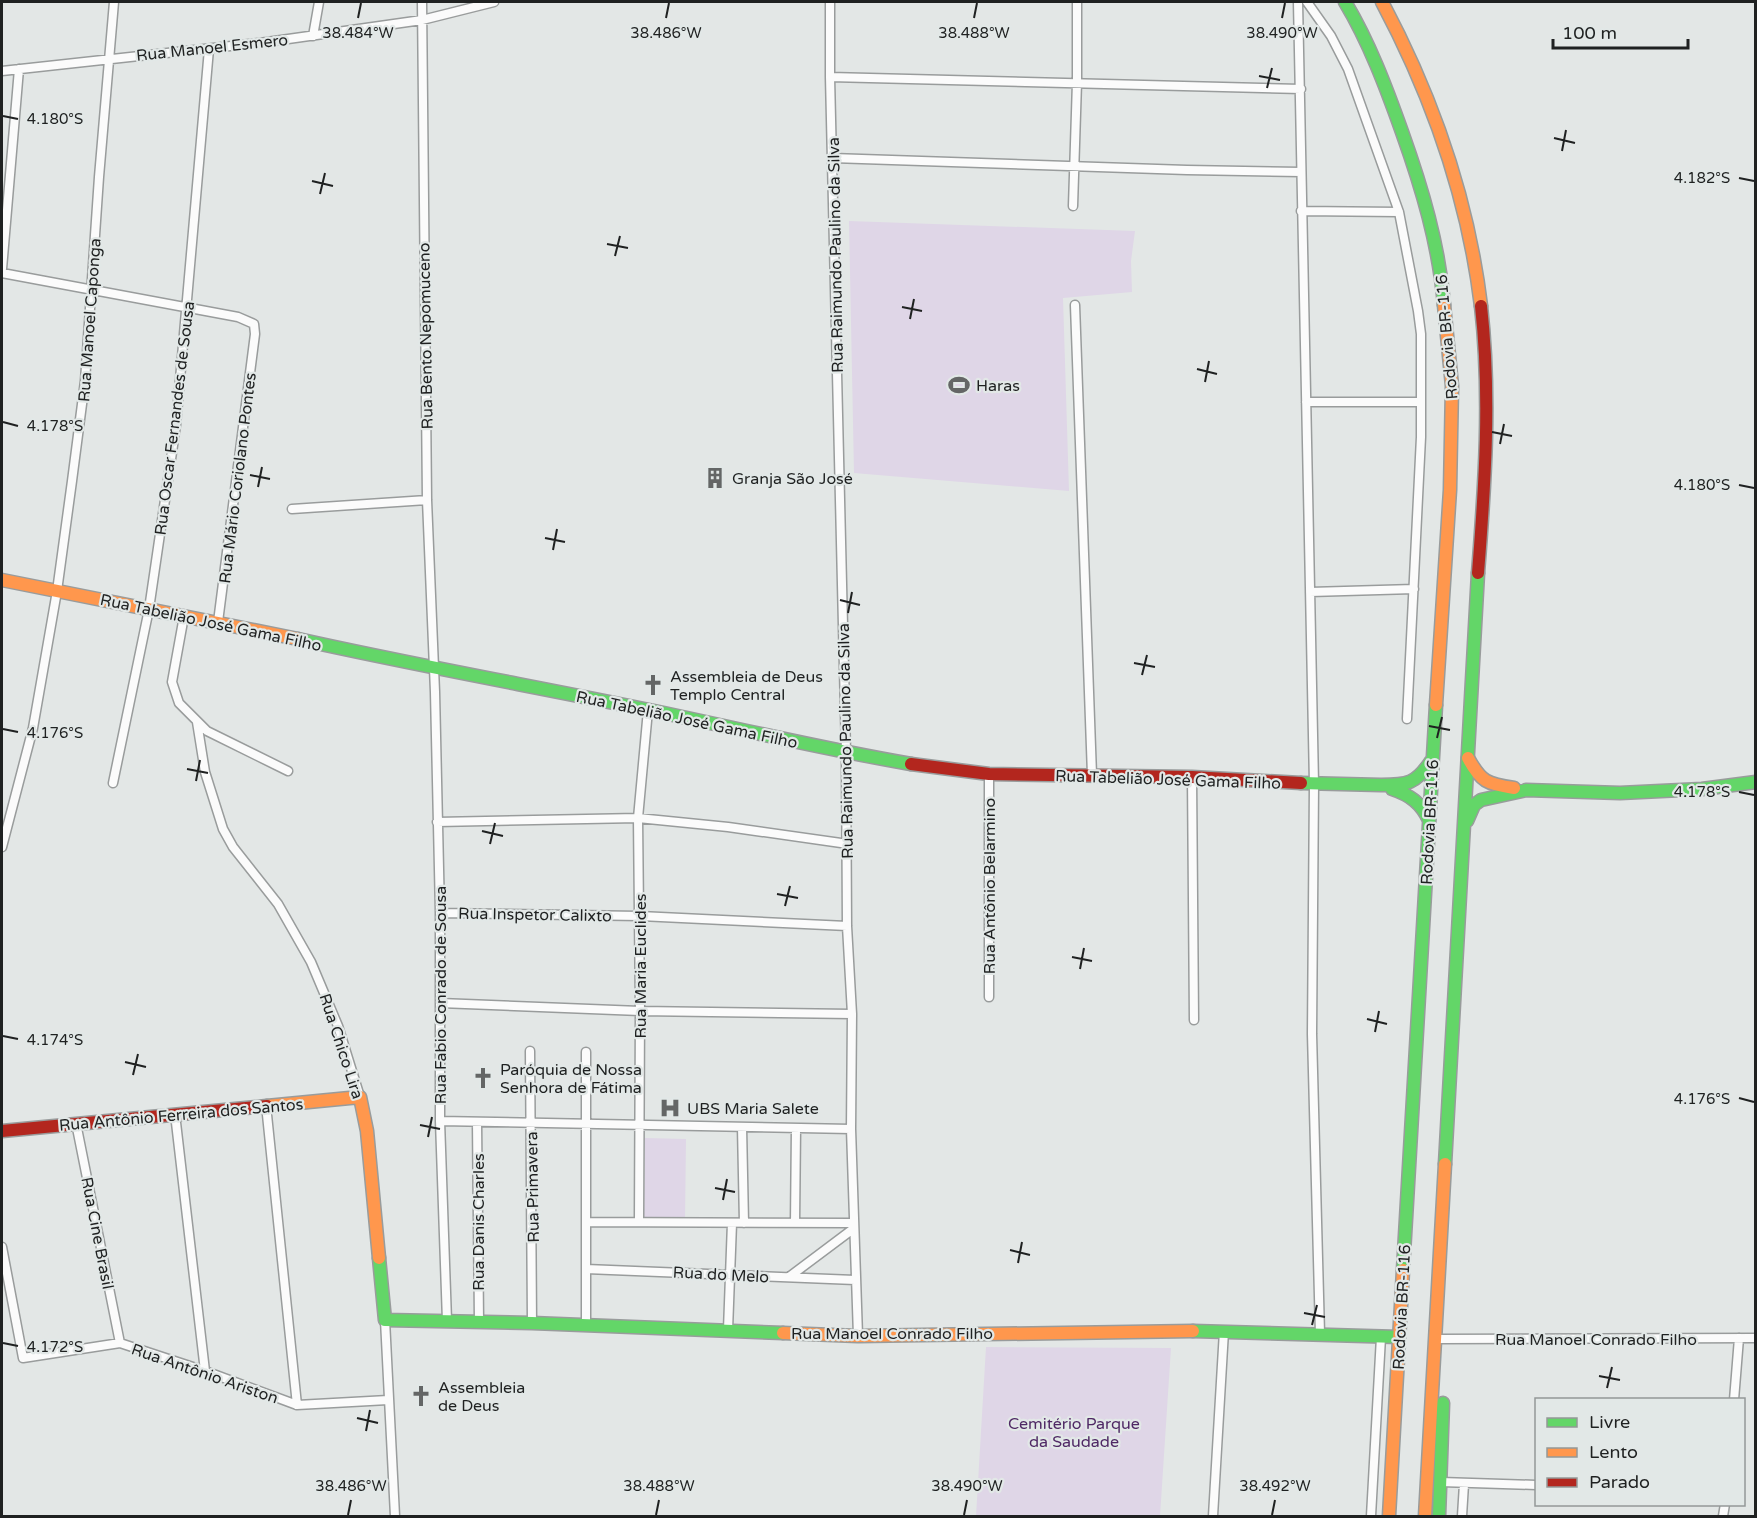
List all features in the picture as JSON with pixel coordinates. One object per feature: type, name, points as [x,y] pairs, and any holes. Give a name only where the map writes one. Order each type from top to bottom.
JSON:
[{"type":"main road","name":"Rodovia BR-116","points":[[1345,2],[1354,16],[1388,89],[1413,159],[1436,249],[1448,334],[1452,386],[1452,440],[1389,1516]]},
{"type":"main road","name":"Rodovia BR-116","points":[[1382,2],[1426,95],[1448,153],[1471,248],[1484,338],[1487,387],[1486,443],[1448,1094],[1437,1346],[1425,1516]]},
{"type":"main road","name":"Rua Tabelião José Gama Filho","points":[[2,580],[218,622],[434,669],[648,710],[846,753],[941,769],[989,774],[1192,777],[1314,784],[1381,785]]},
{"type":"main road","points":[[1381,785],[1412,783],[1423,774],[1433,758]]},
{"type":"main road","points":[[1468,758],[1480,779],[1489,785],[1526,790],[1629,793],[1702,789],[1755,782]]},
{"type":"main road","points":[[1381,785],[1408,794],[1421,804],[1429,820]]},
{"type":"main road","points":[[1463,829],[1474,805],[1481,800],[1526,790]]},
{"type":"main road","name":"Rua Antônio Ferreira dos Santos","points":[[2,1131],[360,1097]]},
{"type":"main road","name":"Rua Chico Lira","points":[[360,1097],[367,1131],[385,1320]]},
{"type":"main road","name":"Rua Manoel Conrado Filho","points":[[385,1320],[532,1323],[858,1336],[1224,1331],[1399,1337]]},
{"type":"main road","points":[[1437,1346],[1443,1401],[1439,1516]]},
{"type":"street","name":"Rua Manoel Caponga","points":[[2,847],[6,817],[33,728],[57,591],[84,390],[114,2]]},
{"type":"street","points":[[313,36],[319,2]]},
{"type":"street","name":"Rua Bento Nepomuceno","points":[[422,2],[427,500],[434,669]]},
{"type":"street","name":"Rua Manoel Esmero","points":[[2,71],[313,36],[422,20],[494,2]]},
{"type":"street","name":"Rua Raimundo Paulino da Silva","points":[[830,2],[848,844],[847,926],[852,1014],[853,1226],[858,1336]]},
{"type":"street","points":[[1073,206],[1077,2]]},
{"type":"street","points":[[1298,2],[1314,784],[1312,1034],[1320,1334]]},
{"type":"street","points":[[1307,2],[1331,36],[1347,69],[1399,212],[1418,311],[1421,334],[1421,402],[1407,719]]},
{"type":"street","name":"Rua Oscar Fernandes de Sousa","points":[[113,783],[149,609],[176,425],[209,49]]},
{"type":"street","points":[[19,69],[2,271],[187,308]]},
{"type":"street","points":[[830,77],[1301,89]]},
{"type":"street","points":[[832,158],[1301,172]]},
{"type":"street","points":[[1301,211],[1399,212]]},
{"type":"street","points":[[1075,305],[1092,775]]},
{"type":"street","name":"Rua Mário Coriolano Pontes","points":[[187,308],[245,319],[254,324],[255,334],[218,622]]},
{"type":"street","points":[[1306,402],[1421,402]]},
{"type":"street","points":[[292,509],[427,500]]},
{"type":"street","points":[[1310,592],[1414,589]]},
{"type":"street","points":[[184,616],[172,682],[179,703],[207,731],[288,771]]},
{"type":"street","name":"Rua Fabio Conrado de Sousa","points":[[434,669],[440,913],[440,1121],[447,1321]]},
{"type":"street","name":"Rua Maria Euclides","points":[[639,1222],[638,818],[648,710]]},
{"type":"street","name":"Rua Chico Lira","points":[[197,722],[205,772],[223,829],[233,847],[278,904],[311,962],[338,1026],[360,1097]]},
{"type":"street","name":"Rua Antônio Belarmino","points":[[989,774],[989,998]]},
{"type":"street","points":[[1192,777],[1194,1020]]},
{"type":"street","points":[[437,822],[638,818],[728,827],[848,844]]},
{"type":"street","name":"Rua Inspetor Calixto","points":[[440,913],[640,916],[847,926]]},
{"type":"street","points":[[440,1003],[640,1011],[852,1014]]},
{"type":"street","name":"Rua Primavera","points":[[530,1051],[532,1323]]},
{"type":"street","points":[[586,1052],[586,1325]]},
{"type":"street","points":[[266,1105],[297,1405]]},
{"type":"street","points":[[175,1114],[205,1371]]},
{"type":"street","points":[[440,1121],[851,1129]]},
{"type":"street","name":"Rua Danis Charles","points":[[477,1122],[479,1322]]},
{"type":"street","name":"Rua Cine Brasil","points":[[76,1123],[120,1343]]},
{"type":"street","points":[[742,1127],[744,1223]]},
{"type":"street","points":[[795,1223],[796,1128]]},
{"type":"street","points":[[587,1222],[732,1222],[853,1226]]},
{"type":"street","points":[[728,1330],[732,1222]]},
{"type":"street","points":[[788,1277],[853,1226]]},
{"type":"street","name":"Rua Antônio Ariston","points":[[2,1247],[23,1358],[120,1343],[297,1405],[388,1400]]},
{"type":"street","name":"Rua do Melo","points":[[586,1269],[855,1281]]},
{"type":"street","name":"Rua Chico Lira","points":[[385,1320],[395,1516]]},
{"type":"street","points":[[1213,1516],[1224,1331]]},
{"type":"street","points":[[1371,1516],[1381,1337]]},
{"type":"street","points":[[1734,1398],[1739,1338]]},
{"type":"street","name":"Rua Manoel Conrado Filho","points":[[1437,1346],[1755,1338]]},
{"type":"street","points":[[1441,1482],[1535,1485]]},
{"type":"street","points":[[1462,1516],[1464,1484]]},
{"type":"green space","name":"Haras","points":[[849,221],[1135,231],[1131,261],[1132,292],[1063,298],[1069,491],[854,473]]},
{"type":"green space","points":[[645,1138],[686,1139],[685,1220],[644,1220]]},
{"type":"green space","name":"Cemitério Parque da Saudade","points":[[986,1347],[1171,1348],[1160,1516],[976,1516]]},
{"type":"traffic: fast","points":[[1345,2],[1376,65],[1416,174],[1434,239],[1444,305]]},
{"type":"traffic: fast","points":[[1445,1164],[1478,573]]},
{"type":"traffic: fast","points":[[298,639],[911,764]]},
{"type":"traffic: fast","points":[[1403,1270],[1436,705]]},
{"type":"traffic: fast","points":[[1381,785],[1410,782],[1421,774],[1431,761]]},
{"type":"traffic: fast","points":[[1526,790],[1620,793],[1702,789],[1756,782]]},
{"type":"traffic: fast","points":[[1301,783],[1381,785]]},
{"type":"traffic: fast","points":[[1392,789],[1414,800],[1429,820]]},
{"type":"traffic: fast","points":[[1467,821],[1474,805],[1481,800],[1526,790]]},
{"type":"traffic: fast","points":[[379,1258],[385,1320],[532,1323],[783,1333]]},
{"type":"traffic: fast","points":[[1193,1331],[1399,1337]]},
{"type":"traffic: fast","points":[[1439,1516],[1443,1403]]},
{"type":"traffic: slow","points":[[1382,2],[1417,75],[1446,150],[1467,226],[1481,306]]},
{"type":"traffic: slow","points":[[1436,705],[1450,490],[1452,386],[1444,305]]},
{"type":"traffic: slow","points":[[2,580],[298,639]]},
{"type":"traffic: slow","points":[[1468,758],[1481,777],[1491,783],[1514,788]]},
{"type":"traffic: slow","points":[[267,1106],[360,1097],[367,1131],[379,1258]]},
{"type":"traffic: slow","points":[[1425,1516],[1445,1164]]},
{"type":"traffic: slow","points":[[1389,1516],[1403,1270]]},
{"type":"traffic: slow","points":[[783,1333],[858,1336],[1193,1331]]},
{"type":"traffic: jam","points":[[1478,573],[1485,473],[1486,406],[1481,306]]},
{"type":"traffic: jam","points":[[911,764],[989,774],[1192,777],[1301,783]]},
{"type":"traffic: jam","points":[[2,1131],[267,1106]]},
{"type":"place","name":"Haras","points":[[959,385]]},
{"type":"place","name":"Granja São José","points":[[715,478]]},
{"type":"place","name":"Assembleia de Deus Templo Central","points":[[653,685]]},
{"type":"place","name":"Paróquia de Nossa Senhora de Fátima","points":[[483,1078]]},
{"type":"place","name":"UBS Maria Salete","points":[[670,1108]]},
{"type":"place","name":"Assembleia de Deus","points":[[421,1396]]}]
